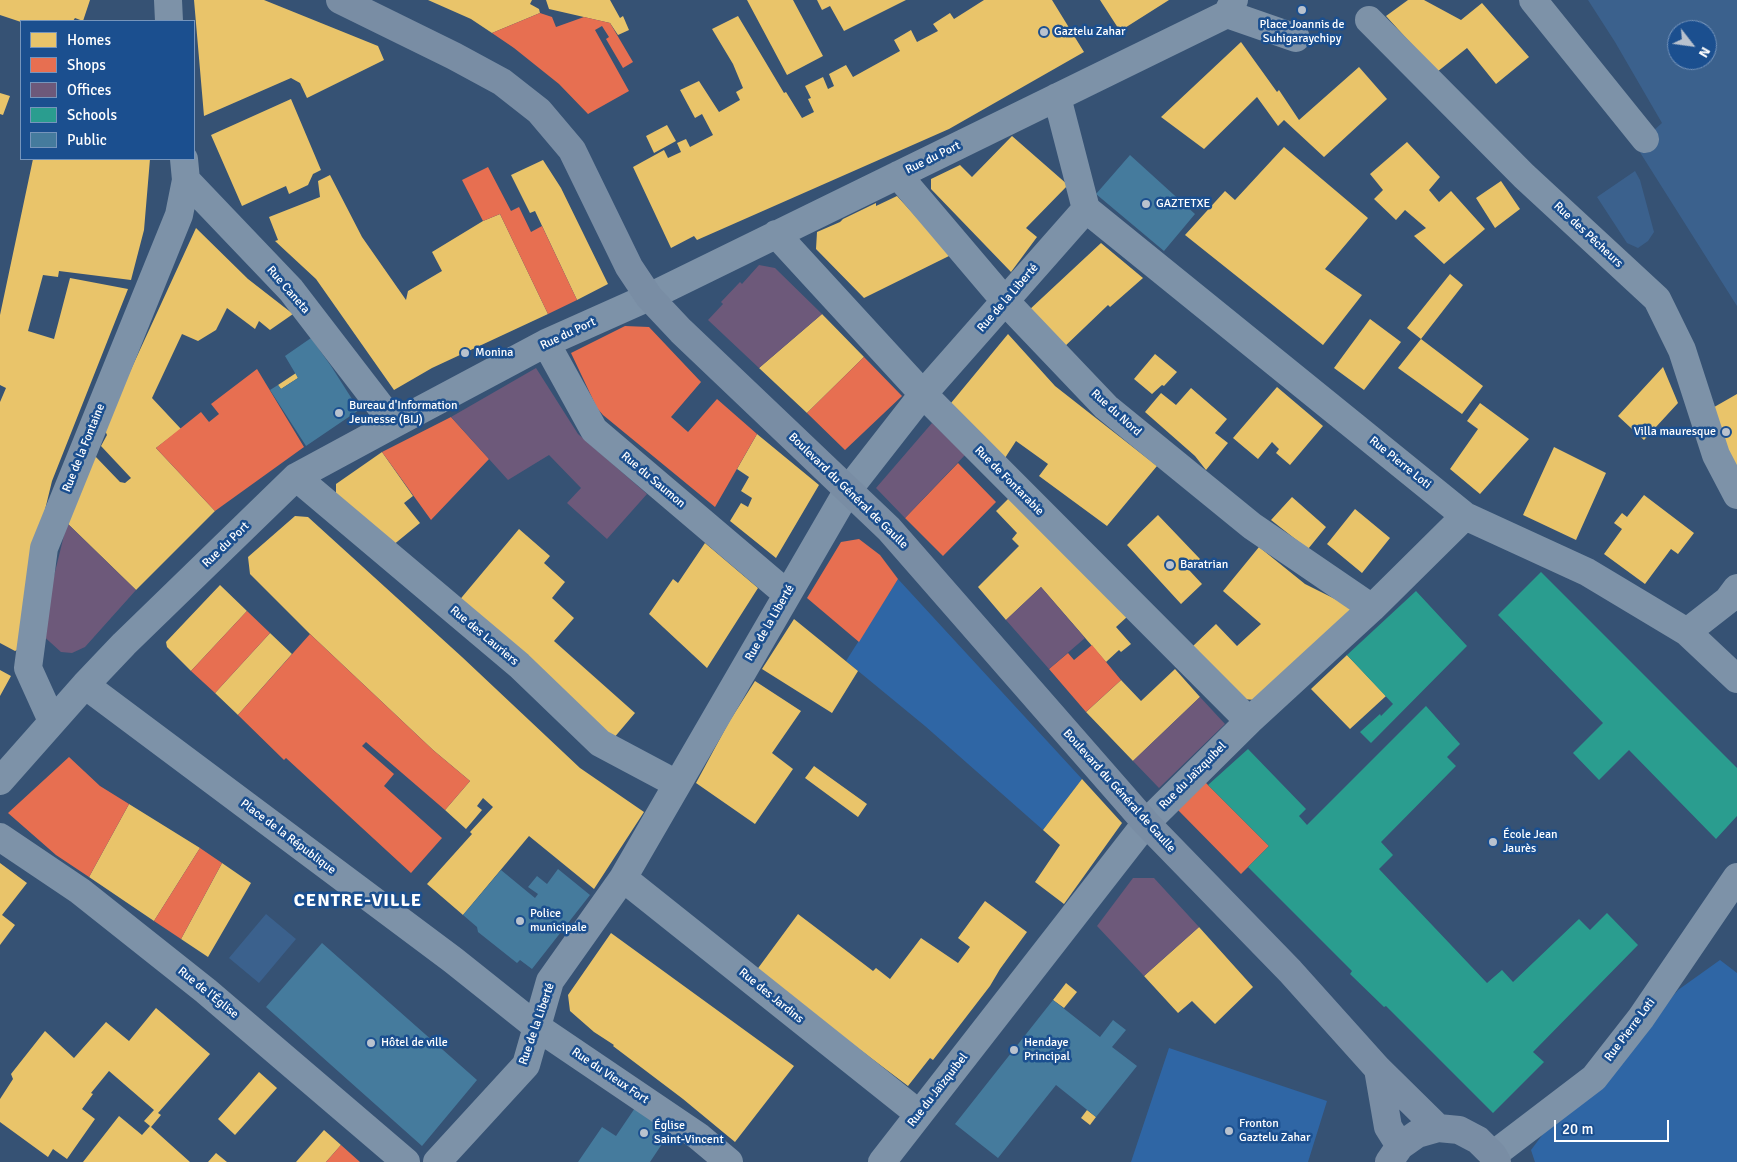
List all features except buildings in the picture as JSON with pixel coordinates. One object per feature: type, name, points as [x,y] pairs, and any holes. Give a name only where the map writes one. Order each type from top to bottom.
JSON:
[{"type":"main road","name":"Boulevard du Général de Gaulle","points":[[340,0],[454,56],[494,78],[539,111],[572,150],[629,267],[649,297],[681,331],[892,533],[1146,823],[1290,971],[1378,1069],[1438,1128]]},
{"type":"main road","points":[[1378,1069],[1394,1154],[1417,1134],[1438,1128],[1459,1130],[1478,1140],[1495,1158]]},
{"type":"street","points":[[168,0],[169,20]]},
{"type":"street","points":[[1533,0],[1645,139]]},
{"type":"street","name":"Rue du Port","points":[[0,780],[124,644],[296,477],[546,343],[649,297],[1058,97],[1230,7],[1296,38]]},
{"type":"street","name":"Rue des Pêcheurs","points":[[1369,20],[1524,176],[1656,299],[1682,350],[1716,455],[1737,495]]},
{"type":"street","points":[[1058,97],[1086,209]]},
{"type":"street","name":"Rue Caneta","points":[[185,169],[291,290],[394,424]]},
{"type":"street","name":"Rue de la Fontaine","points":[[52,721],[28,668],[44,548],[179,215],[185,169]]},
{"type":"street","name":"Rue du Nord","points":[[898,175],[1005,301],[1106,407],[1252,526],[1372,608]]},
{"type":"street","name":"Rue de la Liberté","points":[[437,1162],[526,1065],[550,981],[623,878],[848,490],[923,394],[1086,209]]},
{"type":"street","name":"Rue Pierre Loti","points":[[1086,209],[1464,516],[1587,572],[1687,632],[1737,678]]},
{"type":"street","name":"Rue de Fontarabie","points":[[776,234],[923,394],[1249,721]]},
{"type":"street","name":"Rue du Saumon","points":[[546,343],[594,430],[787,594]]},
{"type":"street","name":"Rue des Lauriers","points":[[296,477],[519,665],[600,743],[677,784]]},
{"type":"street","name":"Rue du Jaïzquibel","points":[[882,1162],[1146,823],[1249,721],[1372,608],[1464,516]]},
{"type":"street","points":[[1687,632],[1728,600],[1737,588]]},
{"type":"street","name":"Place de la République","points":[[85,686],[453,960],[537,1027]]},
{"type":"street","name":"Rue de l'Église","points":[[0,837],[80,891],[191,979],[406,1162]]},
{"type":"street","name":"Rue Pierre Loti","points":[[1495,1158],[1594,1078],[1640,1018],[1737,877]]},
{"type":"street","name":"Rue des Jardins","points":[[623,878],[919,1114]]},
{"type":"street","name":"Rue du Vieux Fort","points":[[537,1027],[698,1136],[729,1162]]},
{"type":"shaded area","points":[[1588,0],[1737,0],[1737,306],[1636,146],[1662,123]]},
{"type":"shaded area","points":[[1635,171],[1640,180],[1654,232],[1648,241],[1638,248],[1627,243],[1597,197]]},
{"type":"shaded area","points":[[898,579],[1082,779],[1043,830],[925,726],[846,661]]},
{"type":"shaded area","points":[[266,914],[296,939],[259,983],[229,958]]},
{"type":"shaded area","points":[[1720,960],[1737,973],[1737,1162],[1535,1162],[1531,1150],[1552,1122],[1612,1067],[1678,990]]},
{"type":"shaded area","name":"Fronton Gaztelu Zahar","points":[[1169,1048],[1327,1101],[1308,1162],[1131,1162]]},
{"type":"place","name":"Place Joannis de Suhigaraychipy","points":[[1302,10]]},
{"type":"place","name":"Gaztelu Zahar","points":[[1044,32]]},
{"type":"place","name":"GAZTETXE","points":[[1146,204]]},
{"type":"place","name":"Monina","points":[[465,353]]},
{"type":"place","name":"Bureau d'Information Jeunesse (BIJ)","points":[[339,413]]},
{"type":"place","name":"Villa mauresque","points":[[1726,432]]},
{"type":"place","name":"Baratrian","points":[[1170,565]]},
{"type":"place","name":"École Jean Jaurès","points":[[1493,842]]},
{"type":"place","name":"Police municipale","points":[[520,921]]},
{"type":"place","name":"Hôtel de ville","points":[[371,1043]]},
{"type":"place","name":"Hendaye Principal","points":[[1014,1050]]},
{"type":"place","name":"Fronton Gaztelu Zahar","points":[[1229,1131]]},
{"type":"place","name":"Église Saint-Vincent","points":[[644,1133]]},
{"type":"district","name":"CENTRE-VILLE","points":[[358,901]]}]
